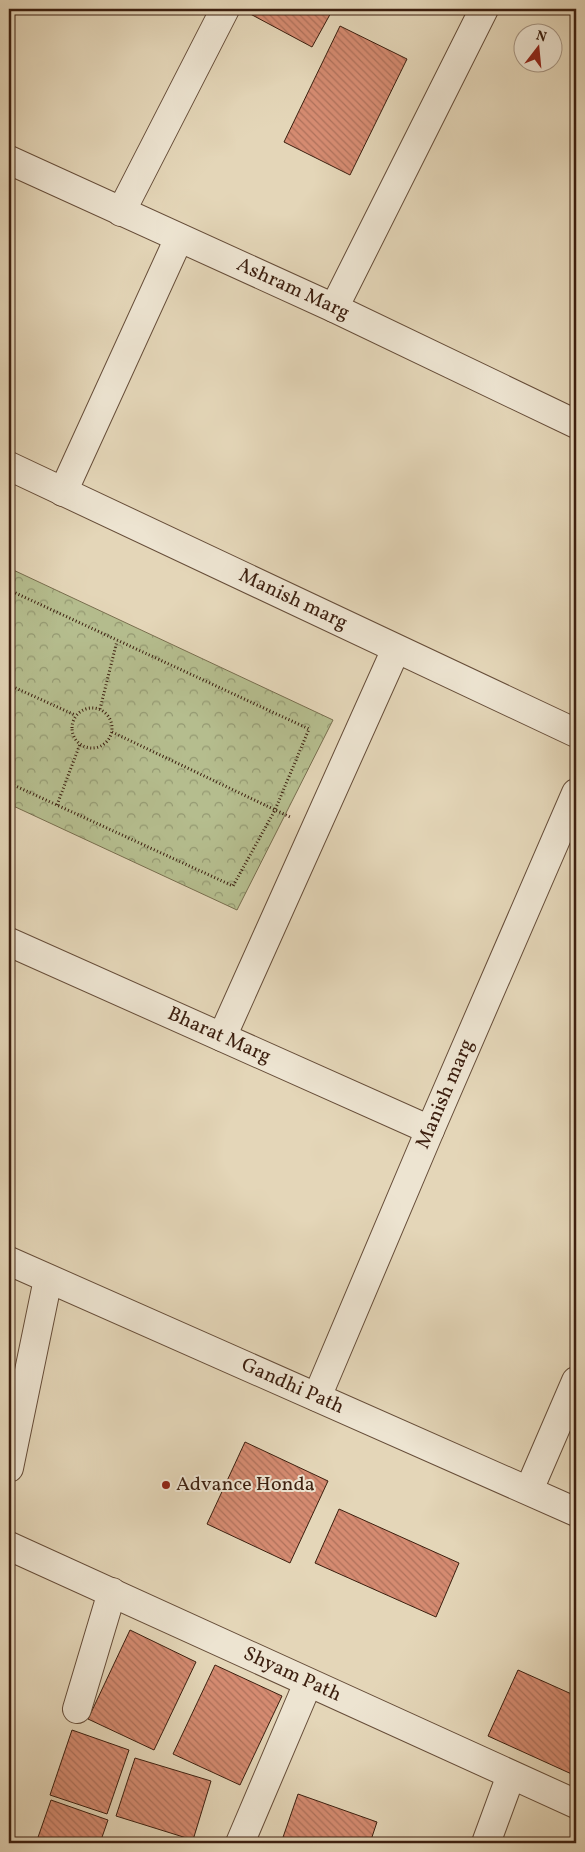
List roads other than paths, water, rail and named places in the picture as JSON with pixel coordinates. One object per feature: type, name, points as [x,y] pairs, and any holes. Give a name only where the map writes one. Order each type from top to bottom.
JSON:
[{"type":"street","points":[[121,212],[225,9]]},
{"type":"street","points":[[334,308],[484,9]]},
{"type":"street","name":"Ashram Marg","points":[[9,160],[573,414]]},
{"type":"street","points":[[63,492],[179,238]]},
{"type":"street","name":"Manish marg","points":[[9,466],[576,733]]},
{"type":"street","points":[[222,1036],[396,649]]},
{"type":"street","name":"Manish marg","points":[[318,1397],[430,1130],[576,793]]},
{"type":"street","name":"Bharat Marg","points":[[9,942],[430,1130]]},
{"type":"street","name":"Gandhi Path","points":[[9,1261],[576,1512]]},
{"type":"street","points":[[9,1468],[48,1279]]},
{"type":"street","points":[[529,1490],[576,1381]]},
{"type":"street","name":"Shyam Path","points":[[9,1546],[576,1804]]},
{"type":"street","points":[[77,1709],[112,1592]]},
{"type":"street","points":[[240,1843],[308,1683]]},
{"type":"street","points":[[486,1843],[511,1775]]},
{"type":"place","name":"Advance Honda","points":[[166,1485]]}]
